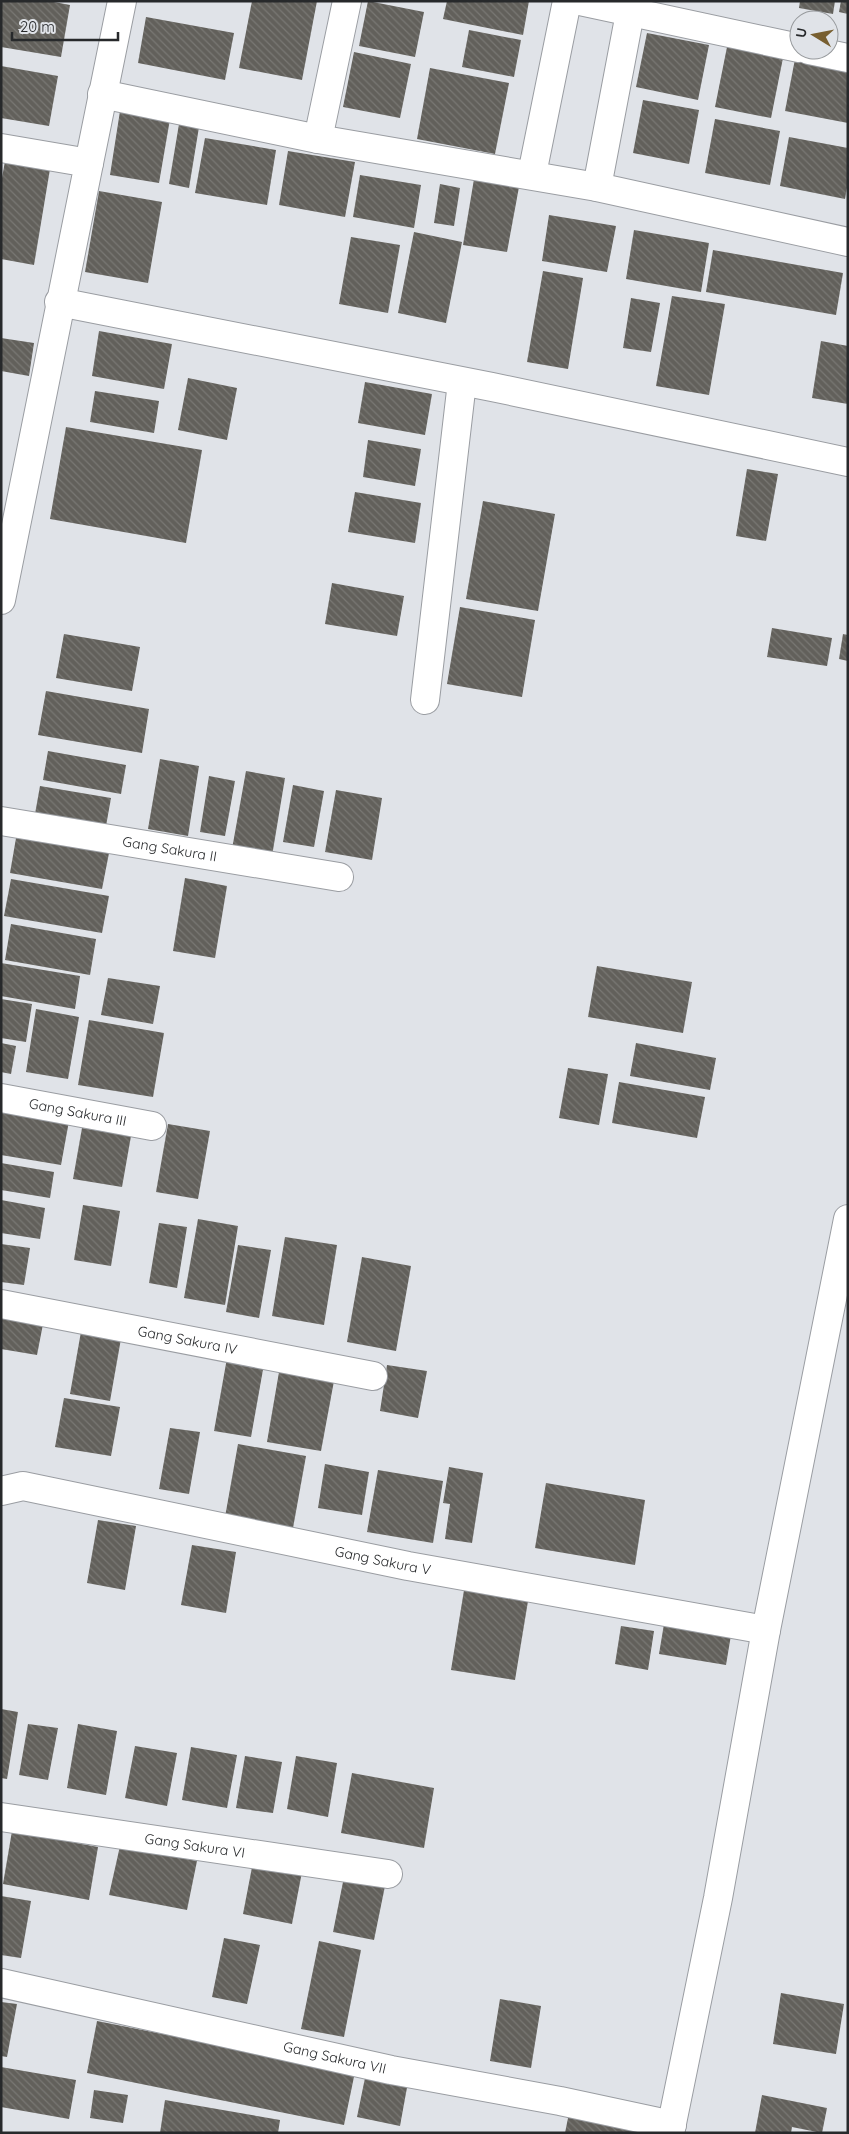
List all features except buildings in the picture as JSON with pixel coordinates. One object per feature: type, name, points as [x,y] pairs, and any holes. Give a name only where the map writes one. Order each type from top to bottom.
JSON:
[{"type":"street","points":[[1,600],[59,302],[122,1]]},
{"type":"street","points":[[318,139],[346,1]]},
{"type":"street","points":[[532,174],[567,1]]},
{"type":"street","points":[[580,1],[789,46]]},
{"type":"street","points":[[598,187],[630,13]]},
{"type":"street","points":[[102,94],[318,139],[532,174],[598,187],[848,242]]},
{"type":"street","points":[[1,148],[88,163]]},
{"type":"street","points":[[59,302],[462,382],[848,462]]},
{"type":"street","points":[[425,700],[462,382]]},
{"type":"street","name":"Gang Sakura II","points":[[1,822],[339,877]]},
{"type":"street","name":"Gang Sakura III","points":[[1,1098],[152,1126]]},
{"type":"street","points":[[671,2129],[718,1898],[766,1630],[848,1220]]},
{"type":"street","name":"Gang Sakura IV","points":[[1,1304],[373,1376]]},
{"type":"street","name":"Gang Sakura V","points":[[1,1491],[23,1486],[408,1566],[766,1630]]},
{"type":"street","name":"Gang Sakura VI","points":[[1,1817],[388,1874]]},
{"type":"street","name":"Gang Sakura VII","points":[[1,1984],[391,2070],[560,2101],[671,2129]]}]
